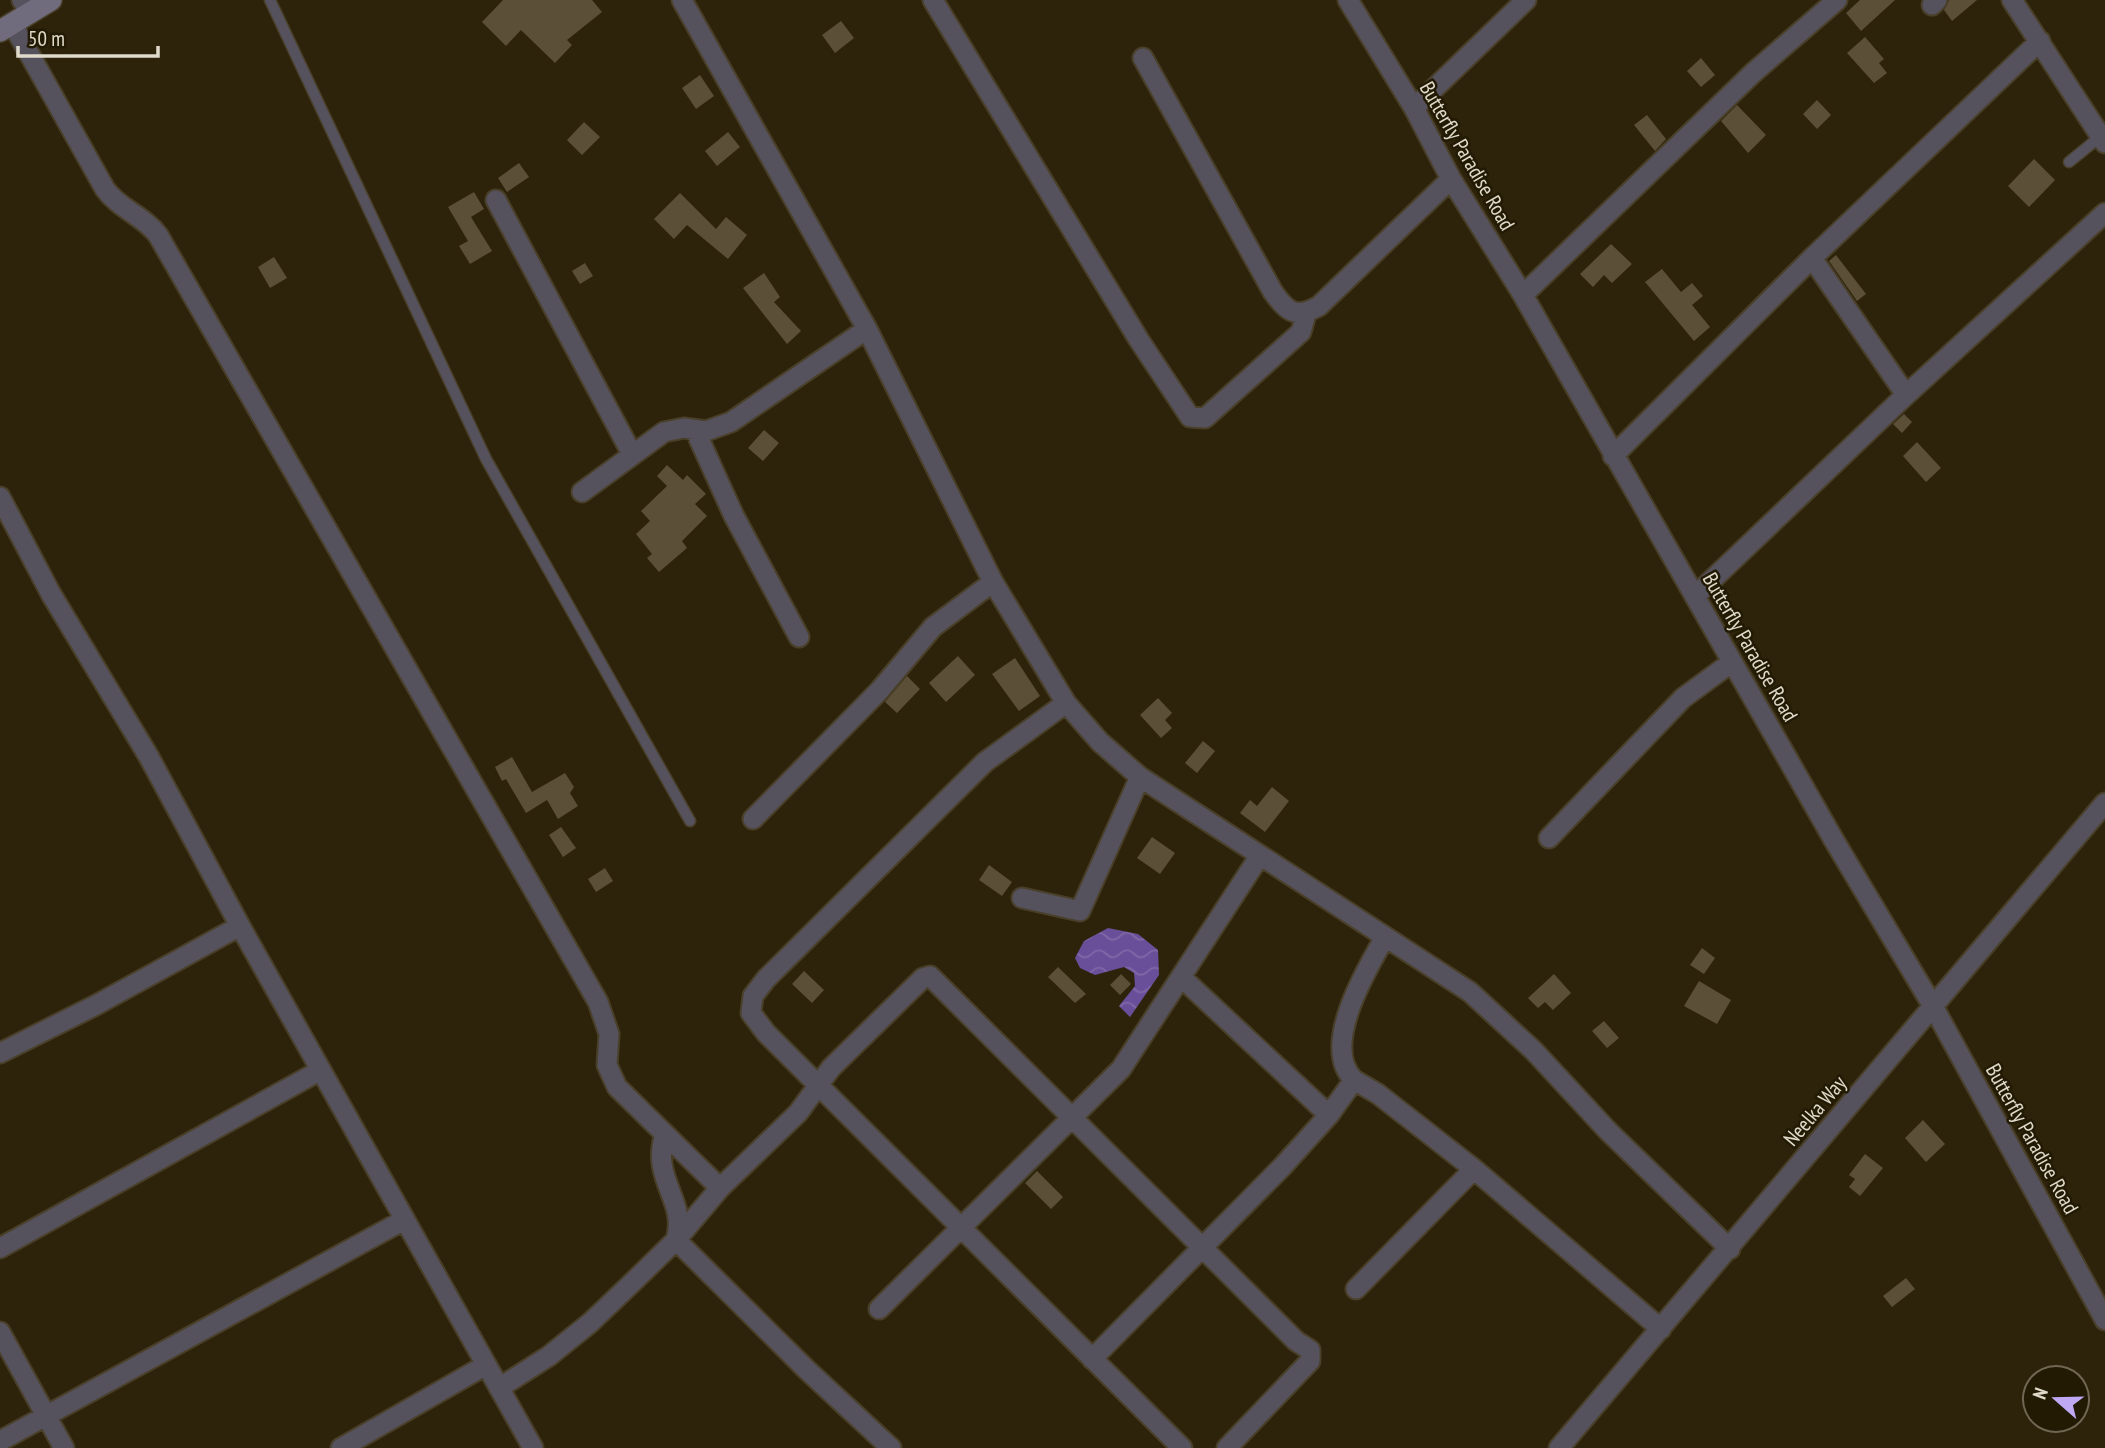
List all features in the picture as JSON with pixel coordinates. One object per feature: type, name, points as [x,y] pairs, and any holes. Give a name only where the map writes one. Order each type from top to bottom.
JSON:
[{"type":"main road","points":[[6,27],[26,6],[51,0]]},
{"type":"street","points":[[682,0],[867,329],[993,582],[1066,703],[1100,742],[1140,777],[1470,992],[1534,1051],[1608,1131],[1730,1249]]},
{"type":"street","points":[[933,0],[1139,340],[1190,417],[1205,418],[1233,395],[1301,332],[1306,314]]},
{"type":"street","name":"Butterfly Paradise Road","points":[[1348,0],[1413,108],[1451,179],[1523,295],[1613,456],[1934,1008],[2105,1320]]},
{"type":"street","points":[[1413,108],[1527,0]]},
{"type":"street","points":[[1523,295],[1752,73],[1837,0]]},
{"type":"street","points":[[2012,0],[2103,139]]},
{"type":"street","points":[[6,27],[22,42],[111,197],[152,226],[164,245],[598,1002],[609,1034],[609,1074],[617,1087],[720,1188]]},
{"type":"street","points":[[1613,456],[1812,258],[2040,41]]},
{"type":"street","points":[[1143,58],[1273,292],[1284,307],[1294,314],[1306,314],[1319,306],[1451,179]]},
{"type":"street","points":[[496,200],[632,454]]},
{"type":"street","points":[[1695,596],[1906,395],[2105,213]]},
{"type":"street","points":[[1812,258],[1906,395]]},
{"type":"street","points":[[582,492],[664,432],[674,429],[715,429],[731,422],[867,329]]},
{"type":"street","points":[[695,430],[734,516],[799,637]]},
{"type":"street","points":[[0,497],[51,594],[149,757],[240,926],[533,1448]]},
{"type":"street","points":[[753,819],[874,696],[933,627],[993,582]]},
{"type":"street","points":[[1549,838],[1683,698],[1732,662]]},
{"type":"street","points":[[1066,703],[1013,739],[963,782],[753,996],[749,1004],[756,1022],[1182,1448]]},
{"type":"street","points":[[1022,898],[1080,911],[1140,777]]},
{"type":"street","name":"Neelka Way","points":[[1559,1448],[2105,803]]},
{"type":"street","points":[[879,1309],[1121,1069],[1259,857]]},
{"type":"street","points":[[0,1053],[96,1005],[240,926]]},
{"type":"street","points":[[1385,937],[1354,996],[1346,1021],[1341,1058],[1345,1071],[1474,1169],[1661,1329]]},
{"type":"street","points":[[499,1388],[549,1356],[590,1323],[676,1240],[720,1188],[774,1139],[831,1068],[861,1037],[923,978],[930,976],[1311,1353],[1310,1361],[1227,1448]]},
{"type":"street","points":[[1181,977],[1329,1115]]},
{"type":"street","points":[[0,1248],[321,1070]]},
{"type":"street","points":[[1092,1359],[1329,1115],[1354,1080]]},
{"type":"street","points":[[665,1134],[660,1168],[680,1219],[676,1240]]},
{"type":"street","points":[[1356,1289],[1474,1169]]},
{"type":"street","points":[[0,1441],[404,1220]]},
{"type":"street","points":[[676,1240],[806,1369],[891,1448]]},
{"type":"street","points":[[0,1332],[64,1448]]},
{"type":"street","points":[[341,1448],[486,1365]]},
{"type":"lane","points":[[270,0],[486,459],[690,821]]},
{"type":"lane","points":[[2070,162],[2103,139]]},
{"type":"water","points":[[1108,928],[1138,934],[1158,950],[1159,975],[1130,1017],[1119,1006],[1135,986],[1134,973],[1124,967],[1095,975],[1080,968],[1075,958],[1084,941]]},
{"type":"building","points":[[503,0],[592,0],[602,12],[567,40],[572,45],[555,63],[521,30],[506,46],[482,22]]},
{"type":"building","points":[[1860,0],[1895,0],[1861,31],[1846,13]]},
{"type":"building","points":[[1949,0],[1977,0],[1952,21],[1944,10]]},
{"type":"building","points":[[841,21],[854,38],[835,53],[822,35]]},
{"type":"building","points":[[1865,37],[1884,59],[1879,63],[1887,73],[1874,83],[1847,53]]},
{"type":"building","points":[[1701,58],[1715,75],[1701,87],[1687,71]]},
{"type":"building","points":[[700,75],[714,96],[696,109],[682,88]]},
{"type":"building","points":[[1817,100],[1831,115],[1817,129],[1803,114]]},
{"type":"building","points":[[1737,105],[1766,135],[1748,153],[1721,121]]},
{"type":"building","points":[[1647,115],[1666,139],[1655,151],[1634,125]]},
{"type":"building","points":[[584,122],[600,137],[582,155],[567,140]]},
{"type":"building","points":[[728,132],[740,147],[717,166],[705,151]]},
{"type":"building","points":[[2034,159],[2055,180],[2029,207],[2008,186]]},
{"type":"building","points":[[519,163],[529,177],[507,192],[498,178]]},
{"type":"building","points":[[474,192],[484,209],[471,217],[492,251],[470,264],[459,246],[468,241],[448,207]]},
{"type":"building","points":[[680,193],[716,229],[726,217],[747,235],[728,259],[687,225],[674,239],[654,219]]},
{"type":"building","points":[[1611,244],[1632,264],[1612,283],[1604,275],[1593,287],[1580,274]]},
{"type":"building","points":[[1836,255],[1866,294],[1857,301],[1829,261]]},
{"type":"building","points":[[274,257],[287,278],[270,288],[258,267]]},
{"type":"building","points":[[585,263],[593,276],[580,284],[572,271]]},
{"type":"building","points":[[1662,269],[1681,292],[1692,283],[1703,296],[1692,305],[1710,327],[1694,341],[1645,282]]},
{"type":"building","points":[[764,273],[780,297],[774,302],[801,331],[787,344],[743,288]]},
{"type":"building","points":[[1904,414],[1912,422],[1902,433],[1893,424]]},
{"type":"building","points":[[764,430],[779,443],[763,461],[748,448]]},
{"type":"building","points":[[1917,442],[1941,468],[1926,482],[1903,456]]},
{"type":"building","points":[[667,465],[683,480],[687,475],[706,494],[695,504],[707,516],[682,541],[687,548],[659,572],[647,558],[652,554],[636,534],[650,521],[641,511],[667,486],[657,476]]},
{"type":"building","points":[[958,656],[975,675],[946,702],[929,683]]},
{"type":"building","points":[[1015,658],[1040,696],[1019,711],[992,674]]},
{"type":"building","points":[[907,676],[920,689],[897,713],[885,702]]},
{"type":"building","points":[[1158,698],[1172,713],[1165,720],[1172,728],[1161,738],[1140,715]]},
{"type":"building","points":[[1203,741],[1215,751],[1197,773],[1185,763]]},
{"type":"building","points":[[512,757],[532,792],[565,773],[574,787],[570,793],[578,806],[558,819],[547,800],[526,813],[506,779],[502,781],[495,767]]},
{"type":"building","points":[[1272,787],[1289,801],[1265,832],[1240,813],[1250,800],[1257,806]]},
{"type":"building","points":[[561,827],[576,848],[563,857],[549,835]]},
{"type":"building","points":[[1152,837],[1175,853],[1160,874],[1137,858]]},
{"type":"building","points":[[989,865],[1012,882],[1002,896],[979,880]]},
{"type":"building","points":[[605,868],[613,881],[596,892],[588,879]]},
{"type":"building","points":[[1702,948],[1715,958],[1704,974],[1690,965]]},
{"type":"building","points":[[1058,967],[1086,994],[1075,1003],[1048,977]]},
{"type":"building","points":[[804,971],[824,990],[812,1003],[792,984]]},
{"type":"building","points":[[1121,974],[1131,984],[1120,995],[1110,985]]},
{"type":"building","points":[[1554,974],[1571,993],[1553,1010],[1545,1002],[1538,1008],[1528,998]]},
{"type":"building","points":[[1699,981],[1731,1000],[1717,1024],[1684,1006]]},
{"type":"building","points":[[1604,1021],[1619,1038],[1607,1048],[1592,1031]]},
{"type":"building","points":[[1923,1120],[1945,1144],[1926,1162],[1905,1138]]},
{"type":"building","points":[[1865,1154],[1883,1168],[1860,1196],[1849,1187],[1855,1179],[1849,1175]]},
{"type":"building","points":[[1037,1171],[1063,1197],[1051,1209],[1025,1183]]},
{"type":"building","points":[[1906,1278],[1915,1289],[1892,1307],[1883,1296]]}]
